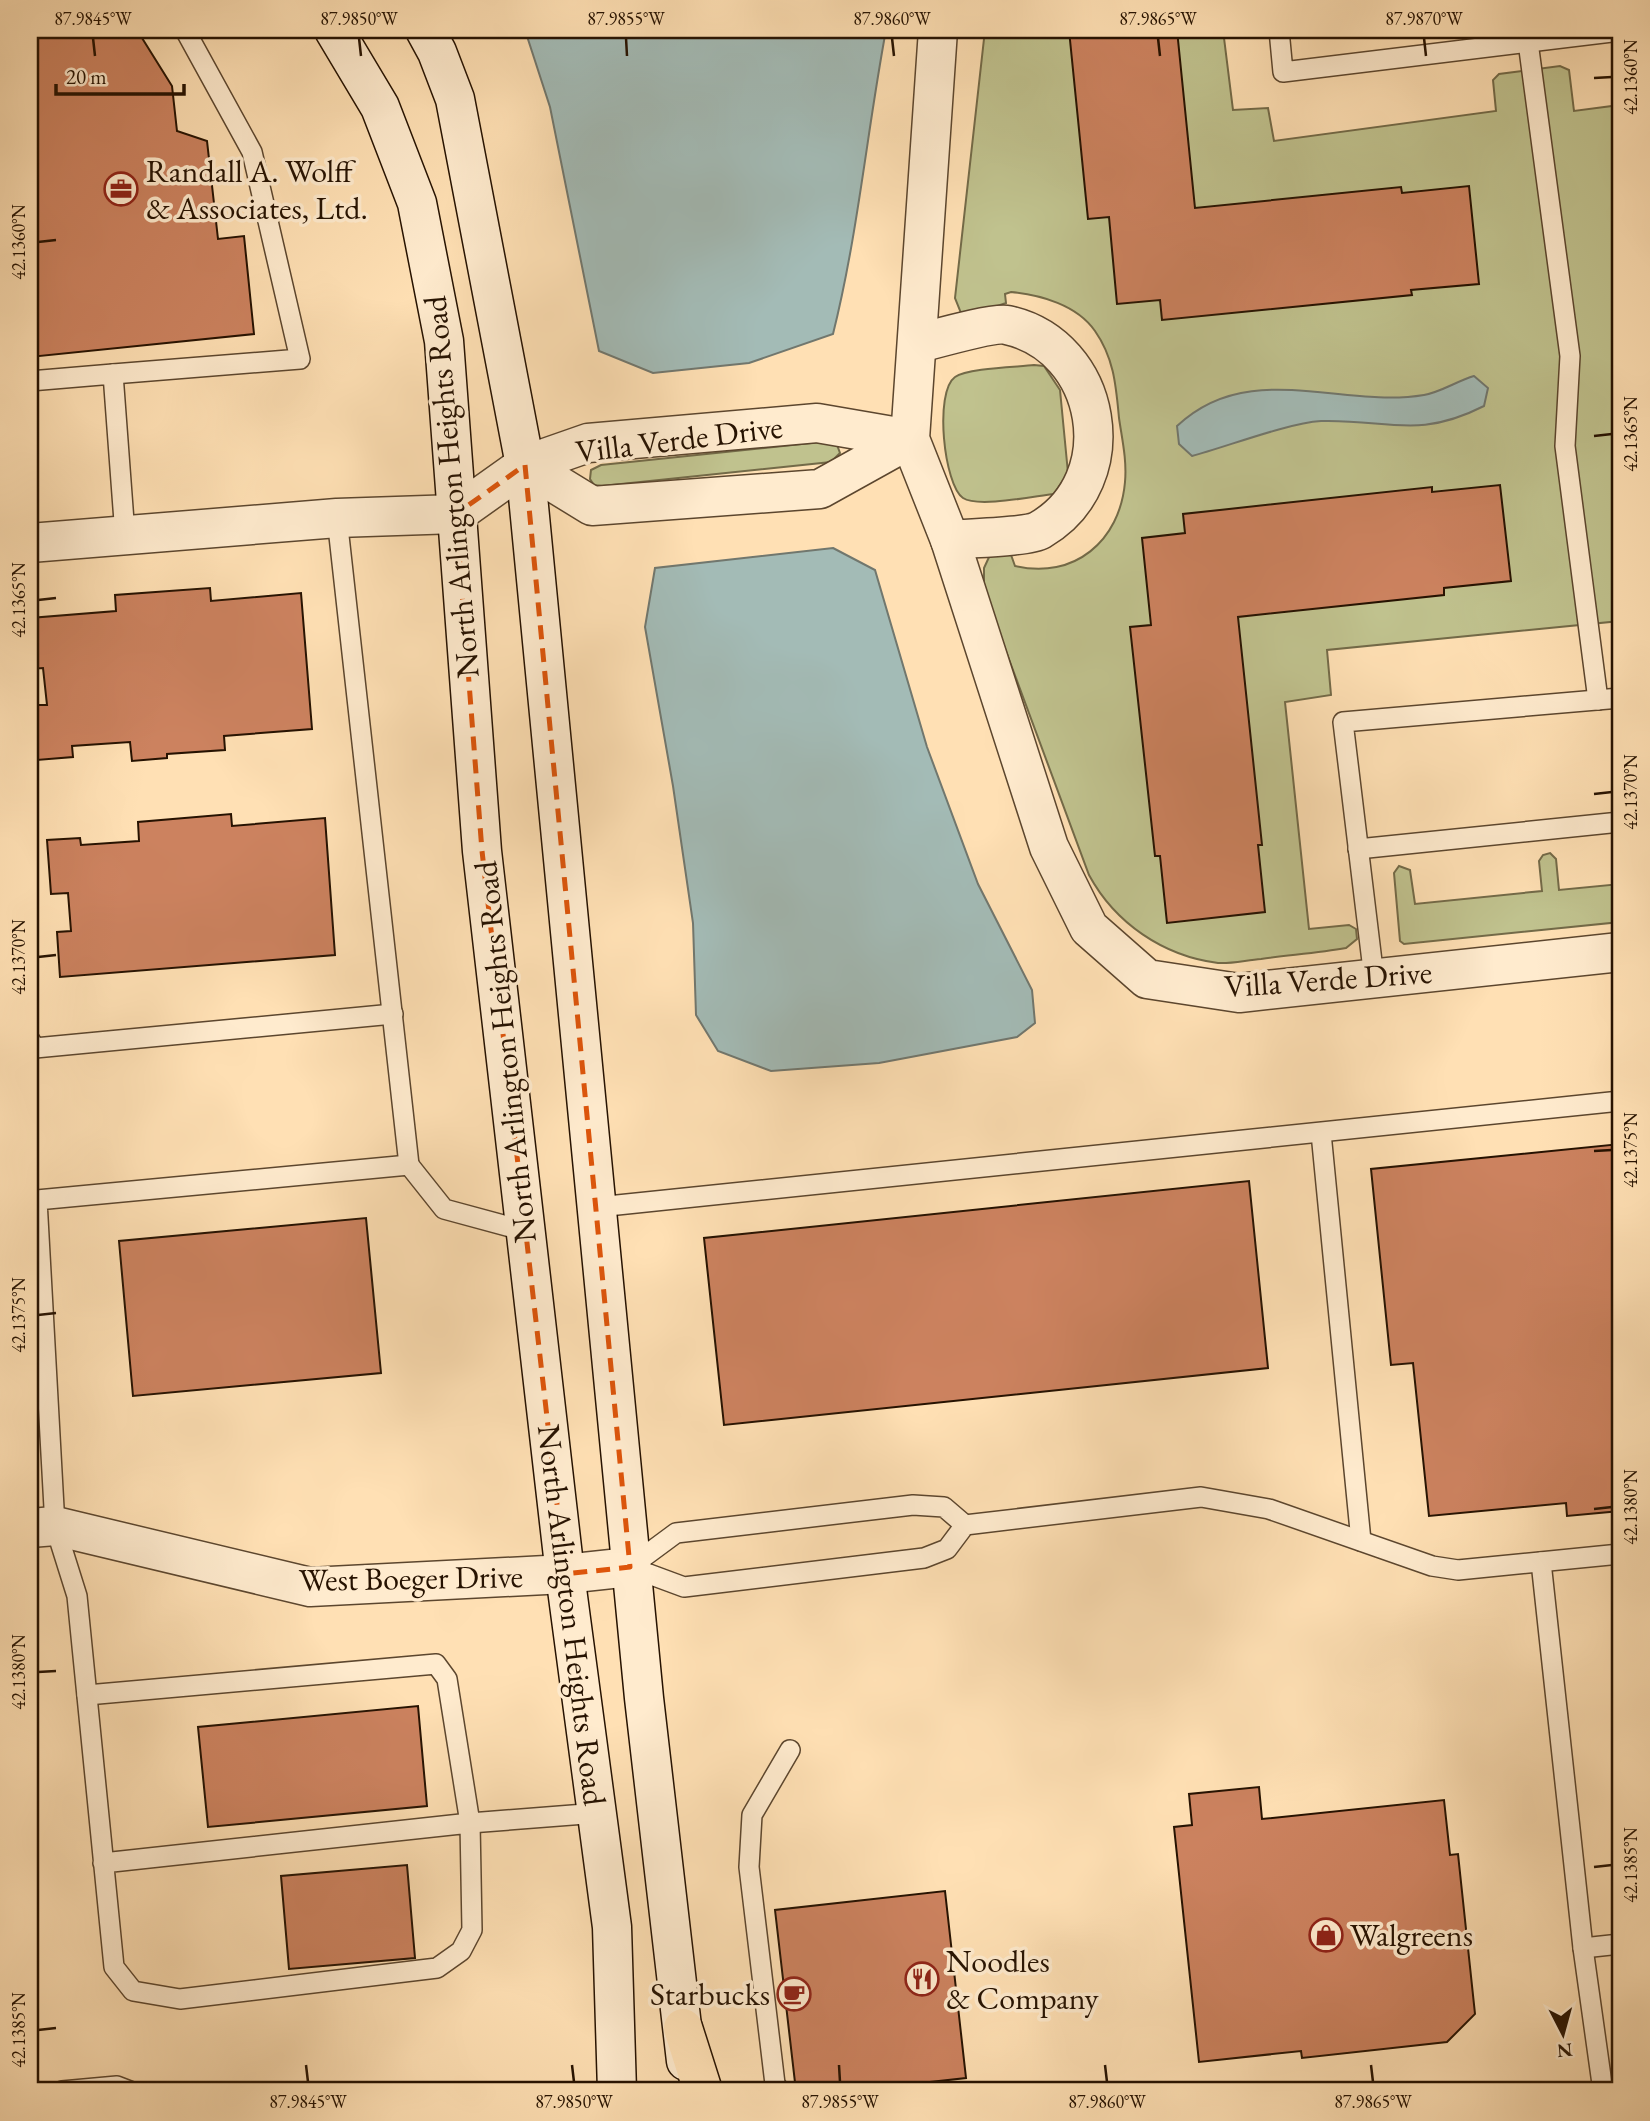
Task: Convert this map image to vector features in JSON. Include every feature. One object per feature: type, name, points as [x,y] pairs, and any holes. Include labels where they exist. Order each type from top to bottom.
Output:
[{"type":"main road","name":"North Arlington Heights Road","points":[[334,30],[380,107],[417,203],[444,341],[482,851],[565,1574],[612,1927],[616,2091]]},
{"type":"main road","name":"North Arlington Heights Road","points":[[425,30],[437,52],[455,99],[524,465],[598,1207],[630,1567],[689,2091]]},
{"type":"main road","name":"Villa Verde Drive","points":[[938,30],[919,343],[910,439],[950,540],[1049,847],[1089,928],[1147,979],[1239,993],[1620,952]]},
{"type":"main road","points":[[919,343],[1005,324],[1047,342],[1078,374],[1094,416],[1092,461],[1073,502],[1038,531],[950,540]]},
{"type":"main road","name":"Villa Verde Drive","points":[[524,465],[588,443],[817,423],[910,439]]},
{"type":"main road","name":"Villa Verde Drive","points":[[524,465],[592,506],[820,489],[910,439]]},
{"type":"main road","points":[[30,543],[337,518],[456,514],[524,465]]},
{"type":"main road","name":"West Boeger Drive","points":[[42,1527],[310,1587],[565,1574],[630,1567]]},
{"type":"main road","points":[[683,2028],[703,2091]]},
{"type":"lane","points":[[30,381],[300,359],[252,152],[185,30]]},
{"type":"lane","points":[[1279,30],[1283,72],[1620,31]]},
{"type":"lane","points":[[1528,42],[1570,356],[1565,446],[1598,700]]},
{"type":"lane","points":[[113,374],[125,535]]},
{"type":"lane","points":[[337,518],[409,1165],[444,1209],[525,1231]]},
{"type":"lane","points":[[1374,978],[1343,722],[1620,698]]},
{"type":"lane","points":[[1358,849],[1620,822]]},
{"type":"lane","points":[[30,1040],[35,1048],[393,1014]]},
{"type":"lane","points":[[598,1207],[1620,1101]]},
{"type":"lane","points":[[1321,1133],[1361,1541]]},
{"type":"lane","points":[[87,1695],[436,1664],[447,1679],[470,1823],[472,1930],[461,1951],[437,1968],[180,1999],[133,1991],[114,1967],[77,1596],[42,1527],[37,1200],[409,1165]]},
{"type":"lane","points":[[630,1567],[684,1587],[911,1560],[947,1549],[965,1525],[1201,1497],[1269,1509],[1432,1566],[1458,1570],[1620,1554]]},
{"type":"lane","points":[[630,1567],[676,1533],[913,1506],[944,1507],[965,1525]]},
{"type":"lane","points":[[1541,1562],[1583,1948],[1603,2091]]},
{"type":"lane","points":[[780,2091],[775,2084],[749,1867],[752,1815],[790,1750]]},
{"type":"lane","points":[[103,1863],[470,1823],[598,1812]]},
{"type":"lane","points":[[1583,1948],[1620,1944]]},
{"type":"lane","points":[[62,2091],[117,2086],[130,2091]]},
{"type":"highlighted area","points":[[525,465],[630,1567],[565,1574],[482,851],[456,514]]},
{"type":"green space","points":[[985,30],[1223,30],[1233,110],[1268,108],[1274,141],[1496,111],[1493,80],[1499,74],[1560,66],[1569,70],[1574,111],[1620,105],[1620,621],[1327,650],[1331,695],[1285,702],[1309,929],[1349,925],[1356,929],[1357,939],[1346,948],[1228,963],[1198,959],[1160,945],[1127,922],[1112,908],[1089,875],[984,592],[984,568],[990,555],[1010,552],[1015,566],[1036,569],[1056,567],[1074,561],[1090,551],[1104,538],[1121,503],[1125,482],[1124,450],[1110,362],[1101,341],[1087,322],[1058,303],[1011,292],[1005,294],[1006,303],[963,318],[955,298]]},
{"type":"green space","points":[[1044,366],[1060,390],[1068,473],[1054,494],[993,502],[963,498],[956,490],[951,476],[944,438],[943,418],[949,386],[955,377],[961,374]]},
{"type":"green space","points":[[830,441],[837,445],[840,453],[831,462],[602,486],[594,485],[590,479],[591,470],[601,465]]},
{"type":"green space","points":[[1550,853],[1556,859],[1559,890],[1620,884],[1620,922],[1404,944],[1400,941],[1394,873],[1399,866],[1410,870],[1415,904],[1542,891],[1539,861],[1543,855]]},
{"type":"water","points":[[525,30],[886,30],[856,220],[833,334],[749,363],[653,373],[599,351],[550,107]]},
{"type":"water","points":[[1474,376],[1488,388],[1484,406],[1440,422],[1402,426],[1321,421],[1275,431],[1192,456],[1179,444],[1177,426],[1205,406],[1234,394],[1296,390],[1392,398],[1430,394]]},
{"type":"water","points":[[833,548],[875,570],[927,747],[978,884],[1032,990],[1035,1023],[1017,1037],[879,1063],[771,1071],[718,1051],[696,1015],[693,923],[673,786],[645,627],[655,568]]},
{"type":"building","name":"Randall A. Wolff & Associates, Ltd.","points":[[30,30],[137,30],[172,86],[177,131],[207,141],[218,239],[244,236],[254,334],[30,357]]},
{"type":"building","points":[[1069,30],[1177,30],[1195,208],[1401,187],[1402,193],[1469,186],[1479,284],[1411,290],[1412,295],[1162,320],[1160,300],[1117,304],[1109,217],[1088,219]]},
{"type":"building","points":[[1500,485],[1511,581],[1444,588],[1444,595],[1238,617],[1262,845],[1258,845],[1265,912],[1167,923],[1160,856],[1155,856],[1130,627],[1151,625],[1142,538],[1185,533],[1183,514],[1432,487],[1432,492]]},
{"type":"building","points":[[210,588],[211,601],[301,593],[312,729],[224,736],[225,750],[167,754],[167,758],[132,761],[130,742],[72,746],[73,757],[37,760],[32,705],[47,705],[43,668],[30,669],[30,618],[116,611],[115,595]]},
{"type":"building","points":[[231,814],[232,826],[325,818],[335,955],[60,977],[57,932],[71,931],[68,893],[51,894],[47,840],[80,838],[81,845],[139,841],[138,822]]},
{"type":"building","points":[[1620,1144],[1620,1511],[1567,1516],[1566,1503],[1429,1516],[1413,1363],[1391,1365],[1371,1169]]},
{"type":"building","points":[[1249,1181],[1268,1368],[724,1425],[704,1238]]},
{"type":"building","points":[[366,1218],[381,1373],[133,1396],[119,1241]]},
{"type":"building","points":[[418,1706],[427,1806],[208,1827],[198,1727]]},
{"type":"building","name":"Walgreens","points":[[1259,1787],[1262,1819],[1444,1800],[1450,1855],[1458,1854],[1475,2014],[1447,2042],[1302,2058],[1301,2051],[1199,2062],[1174,1827],[1192,1825],[1189,1794]]},
{"type":"building","points":[[407,1865],[415,1958],[289,1969],[281,1876]]},
{"type":"building","points":[[945,1891],[966,2078],[848,2091],[796,2091],[775,1910]]},
{"type":"place","name":"Randall A. Wolff & Associates, Ltd.","points":[[121,189]]},
{"type":"place","name":"Walgreens","points":[[1326,1935]]},
{"type":"place","name":"Noodles & Company","points":[[922,1979]]},
{"type":"place","name":"Starbucks","points":[[794,1994]]}]
